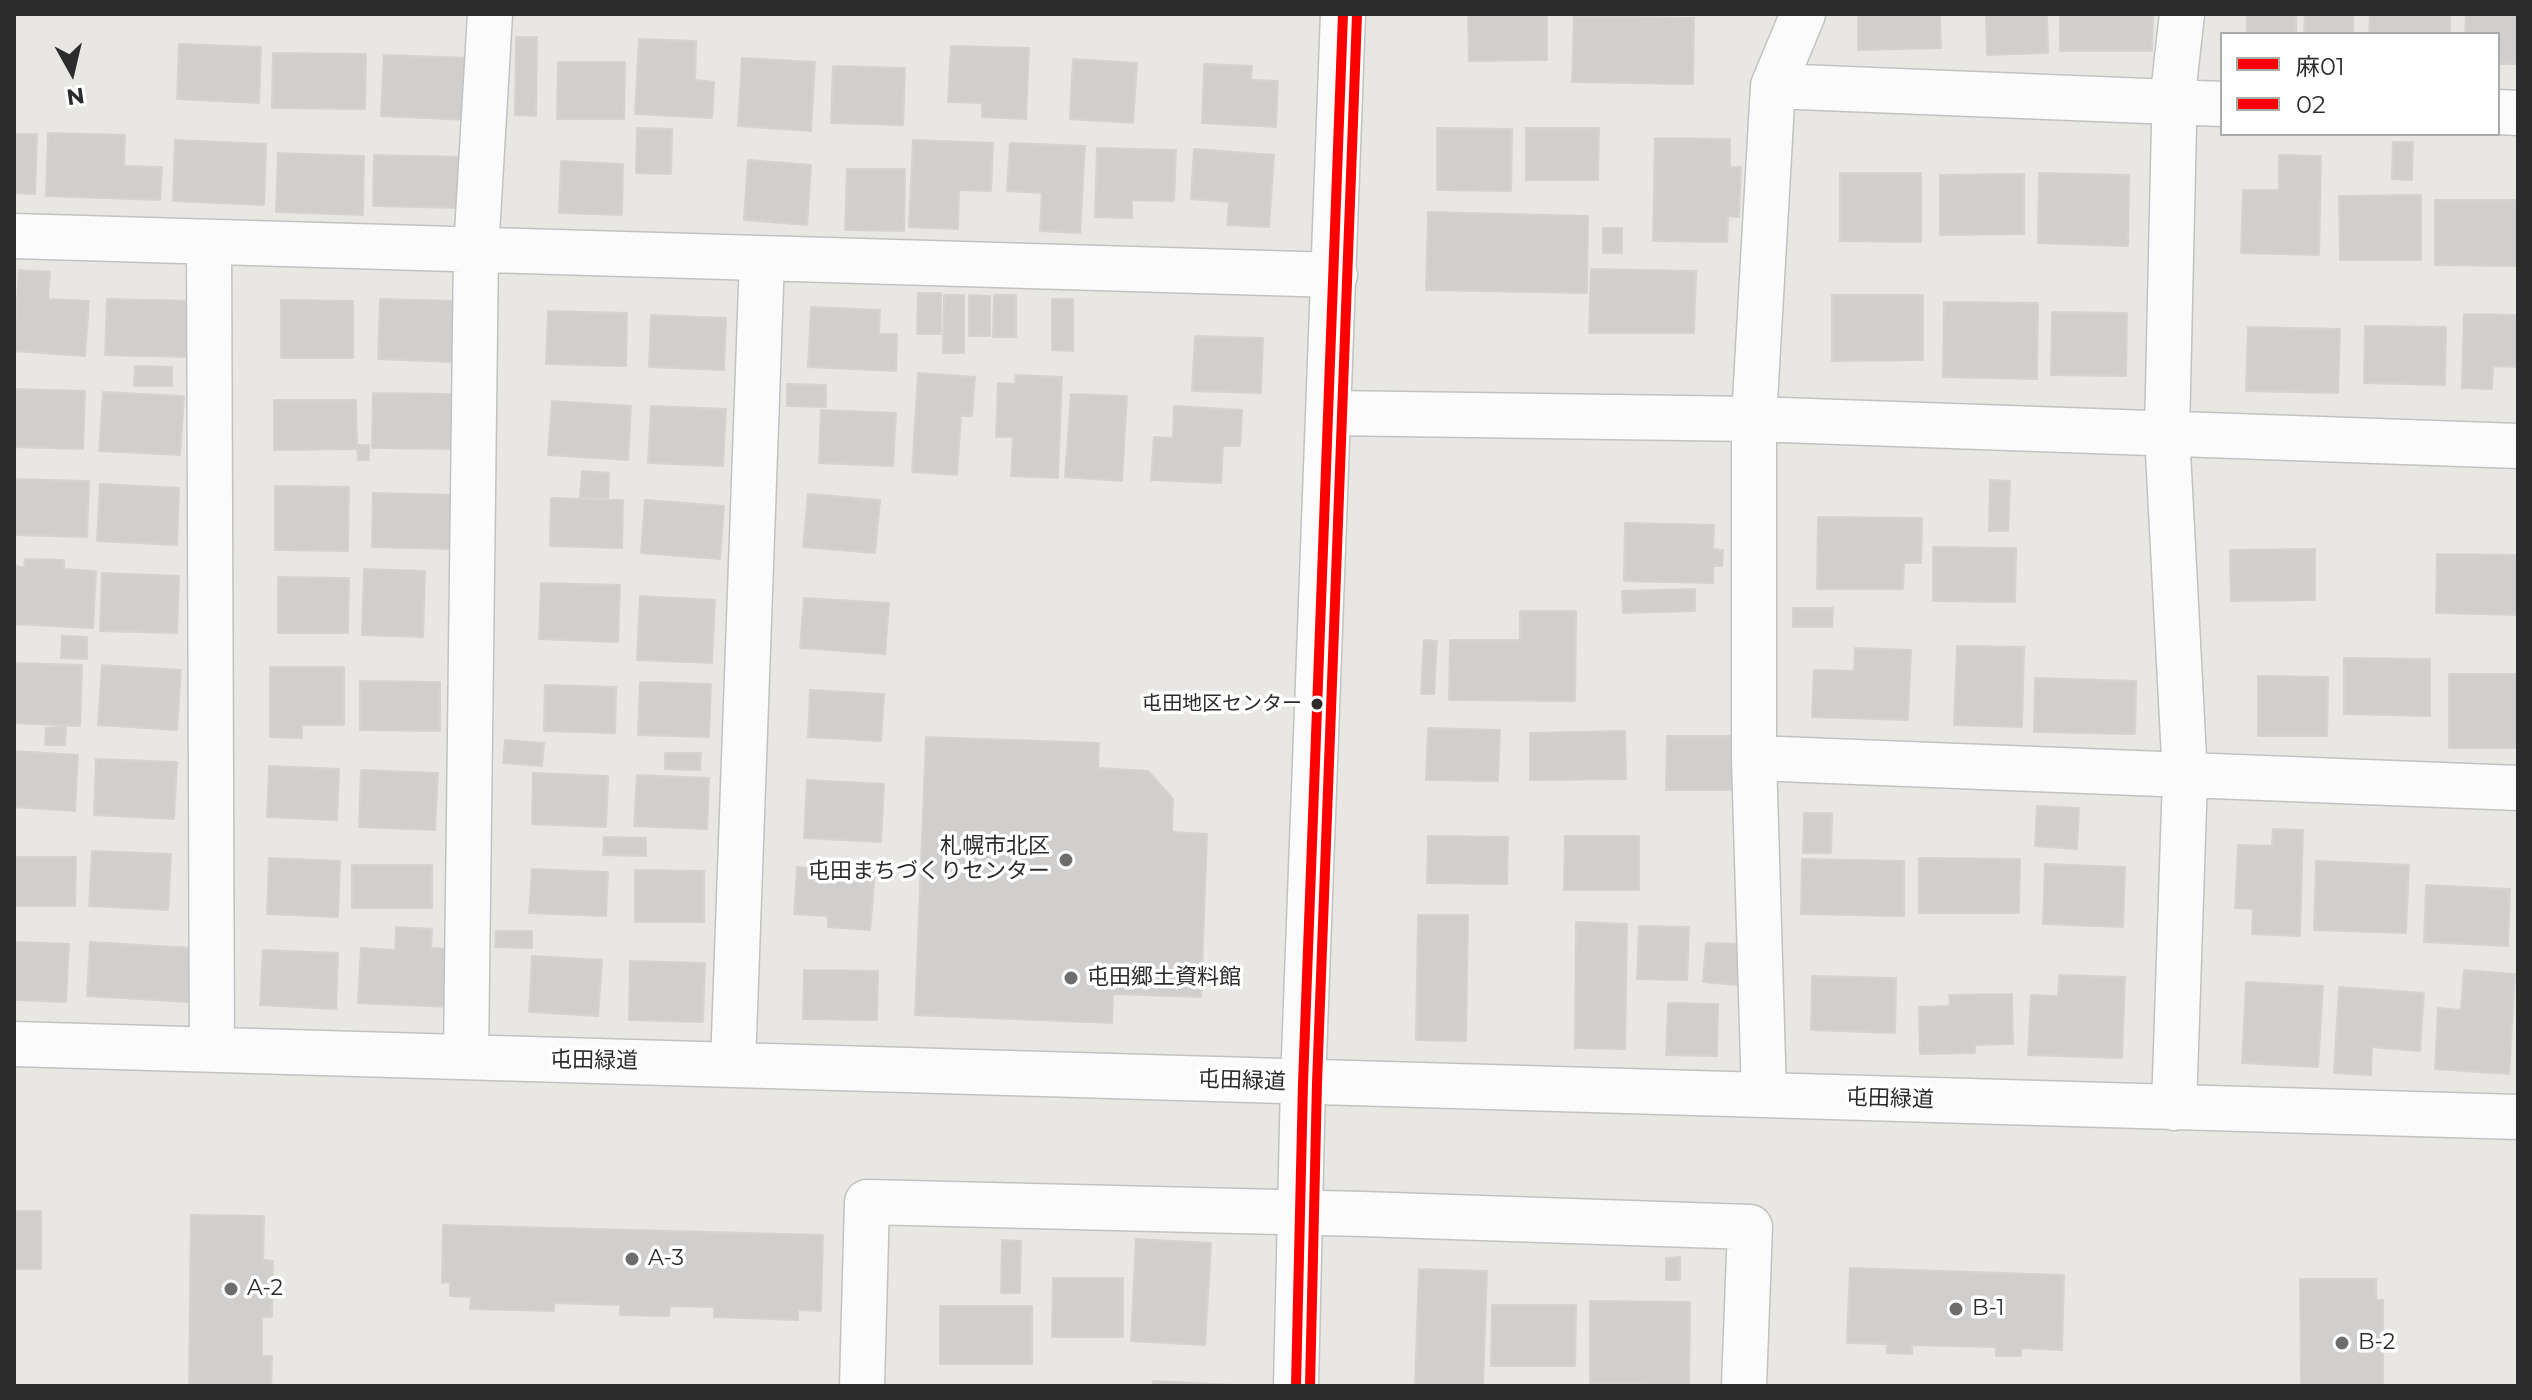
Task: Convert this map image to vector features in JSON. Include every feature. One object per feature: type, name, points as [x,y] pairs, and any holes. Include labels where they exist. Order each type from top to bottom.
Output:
[{"type":"street","points":[[466,1057],[476,251],[490,14]]},
{"type":"street","points":[[1296,1386],[1303,1083],[1343,14]]},
{"type":"street","points":[[1764,1095],[1754,758],[1754,419],[1773,86],[1803,14]]},
{"type":"street","points":[[2174,1108],[2185,777],[2167,433],[2172,103],[2182,14]]},
{"type":"street","points":[[1773,86],[2220,104]]},
{"type":"street","points":[[14,236],[1335,275]]},
{"type":"street","points":[[209,243],[212,1049]]},
{"type":"street","points":[[733,1064],[762,259]]},
{"type":"street","points":[[1329,413],[1754,419],[2518,446]]},
{"type":"street","points":[[1754,758],[2518,788]]},
{"type":"street","name":"屯田緑道","points":[[14,1044],[2518,1117]]},
{"type":"street","points":[[862,1386],[867,1202],[1750,1227],[1744,1386]]},
{"type":"building","points":[[1468,14],[1547,14],[1547,60],[1469,61]]},
{"type":"building","points":[[1858,14],[1940,14],[1941,48],[1858,50]]},
{"type":"building","points":[[1986,14],[2047,14],[2048,53],[1987,55]]},
{"type":"building","points":[[2060,14],[2153,14],[2152,51],[2060,51]]},
{"type":"building","points":[[2247,14],[2296,14],[2296,32],[2247,32]]},
{"type":"building","points":[[2305,14],[2353,14],[2353,32],[2304,32]]},
{"type":"building","points":[[2370,14],[2450,14],[2450,32],[2369,32]]},
{"type":"building","points":[[2466,14],[2518,14],[2518,64],[2500,64],[2500,32],[2465,32]]},
{"type":"building","points":[[1574,16],[1694,18],[1693,84],[1572,82]]},
{"type":"building","points":[[516,37],[537,37],[536,116],[515,115]]},
{"type":"building","points":[[639,39],[696,41],[695,80],[714,82],[712,118],[635,114]]},
{"type":"building","points":[[179,44],[261,47],[259,103],[177,99]]},
{"type":"building","points":[[951,46],[1029,48],[1026,119],[982,117],[982,103],[948,102]]},
{"type":"building","points":[[273,53],[366,54],[365,109],[272,108]]},
{"type":"building","points":[[384,55],[470,58],[468,120],[381,116]]},
{"type":"building","points":[[742,58],[815,62],[811,131],[738,126]]},
{"type":"building","points":[[1073,59],[1137,63],[1133,123],[1070,119]]},
{"type":"building","points":[[558,62],[625,62],[624,119],[557,119]]},
{"type":"building","points":[[1204,64],[1252,66],[1251,80],[1278,81],[1276,127],[1202,123]]},
{"type":"building","points":[[833,66],[905,68],[903,125],[831,123]]},
{"type":"building","points":[[637,128],[672,129],[671,174],[636,173]]},
{"type":"building","points":[[1437,128],[1512,129],[1511,191],[1437,190]]},
{"type":"building","points":[[1526,128],[1599,128],[1598,180],[1526,180]]},
{"type":"building","points":[[48,133],[125,135],[124,166],[162,167],[160,200],[46,196]]},
{"type":"building","points":[[14,134],[37,134],[35,194],[14,193]]},
{"type":"building","points":[[1655,138],[1730,139],[1730,167],[1741,167],[1739,217],[1728,216],[1727,242],[1653,241]]},
{"type":"building","points":[[175,140],[266,144],[264,205],[173,201]]},
{"type":"building","points":[[913,140],[993,143],[991,191],[959,190],[958,229],[909,227]]},
{"type":"building","points":[[2393,142],[2413,142],[2412,180],[2392,179]]},
{"type":"building","points":[[1010,143],[1085,146],[1080,233],[1040,231],[1042,193],[1007,191]]},
{"type":"building","points":[[1097,148],[1176,150],[1174,201],[1132,200],[1132,218],[1095,217]]},
{"type":"building","points":[[1194,149],[1274,155],[1269,227],[1227,225],[1229,202],[1191,199]]},
{"type":"building","points":[[278,153],[364,156],[363,215],[276,212]]},
{"type":"building","points":[[374,155],[464,157],[463,208],[373,206]]},
{"type":"building","points":[[2279,155],[2321,156],[2319,255],[2241,253],[2243,190],[2279,190]]},
{"type":"building","points":[[748,160],[811,165],[807,225],[744,220]]},
{"type":"building","points":[[561,161],[623,164],[622,215],[559,213]]},
{"type":"building","points":[[847,169],[905,169],[904,231],[845,230]]},
{"type":"building","points":[[1840,173],[1921,173],[1921,242],[1840,241]]},
{"type":"building","points":[[2039,173],[2129,175],[2128,246],[2038,243]]},
{"type":"building","points":[[2024,174],[2024,234],[1940,235],[1940,175]]},
{"type":"building","points":[[2421,195],[2421,260],[2340,260],[2339,196]]},
{"type":"building","points":[[2435,200],[2518,200],[2518,266],[2435,265]]},
{"type":"building","points":[[1428,212],[1588,216],[1587,293],[1426,290]]},
{"type":"building","points":[[1603,228],[1622,228],[1622,253],[1603,253]]},
{"type":"building","points":[[1591,269],[1696,271],[1694,333],[1589,333]]},
{"type":"building","points":[[19,270],[50,272],[48,299],[89,301],[85,356],[14,351]]},
{"type":"building","points":[[918,293],[941,293],[941,334],[917,334]]},
{"type":"building","points":[[944,295],[964,295],[964,353],[943,353]]},
{"type":"building","points":[[969,295],[990,296],[990,336],[969,336]]},
{"type":"building","points":[[994,295],[1016,295],[1016,337],[993,337]]},
{"type":"building","points":[[1832,295],[1923,295],[1923,360],[1832,361]]},
{"type":"building","points":[[107,299],[191,301],[189,357],[105,355]]},
{"type":"building","points":[[380,299],[455,301],[453,362],[378,359]]},
{"type":"building","points":[[1052,299],[1073,299],[1073,351],[1052,350]]},
{"type":"building","points":[[281,300],[353,301],[353,358],[281,358]]},
{"type":"building","points":[[1944,302],[2038,303],[2037,379],[1943,377]]},
{"type":"building","points":[[811,307],[880,310],[879,334],[897,334],[896,371],[808,367]]},
{"type":"building","points":[[548,311],[627,313],[626,366],[546,364]]},
{"type":"building","points":[[2052,312],[2127,313],[2126,376],[2051,375]]},
{"type":"building","points":[[2464,314],[2518,315],[2518,367],[2493,366],[2492,389],[2462,388]]},
{"type":"building","points":[[651,315],[726,318],[724,370],[649,367]]},
{"type":"building","points":[[2365,326],[2446,327],[2445,385],[2364,383]]},
{"type":"building","points":[[2248,327],[2340,329],[2338,393],[2246,391]]},
{"type":"building","points":[[1195,336],[1263,338],[1261,393],[1192,391]]},
{"type":"building","points":[[135,366],[172,367],[172,386],[134,386]]},
{"type":"building","points":[[918,373],[975,377],[972,416],[961,416],[957,475],[912,472]]},
{"type":"building","points":[[1016,375],[1062,377],[1058,478],[1011,476],[1013,437],[996,437],[998,383],[1015,384]]},
{"type":"building","points":[[787,384],[826,385],[826,407],[787,406]]},
{"type":"building","points":[[14,389],[85,391],[83,449],[14,447]]},
{"type":"building","points":[[103,392],[184,396],[180,455],[99,451]]},
{"type":"building","points":[[373,393],[455,394],[454,449],[372,448]]},
{"type":"building","points":[[1071,394],[1127,396],[1122,481],[1065,477]]},
{"type":"building","points":[[274,400],[356,400],[357,449],[274,450]]},
{"type":"building","points":[[552,401],[631,406],[628,460],[548,455]]},
{"type":"building","points":[[651,406],[726,409],[723,466],[648,463]]},
{"type":"building","points":[[1174,406],[1242,410],[1240,446],[1223,446],[1221,483],[1151,480],[1154,437],[1173,438]]},
{"type":"building","points":[[821,410],[896,413],[893,466],[819,463]]},
{"type":"building","points":[[357,445],[369,445],[369,460],[358,460]]},
{"type":"building","points":[[582,471],[609,473],[608,499],[580,497]]},
{"type":"building","points":[[14,479],[89,481],[87,537],[14,535]]},
{"type":"building","points":[[1990,480],[2010,481],[2008,531],[1989,531]]},
{"type":"building","points":[[100,484],[179,488],[177,545],[97,541]]},
{"type":"building","points":[[275,486],[349,487],[348,551],[275,550]]},
{"type":"building","points":[[373,493],[455,495],[453,549],[372,547]]},
{"type":"building","points":[[808,494],[880,500],[875,553],[803,547]]},
{"type":"building","points":[[551,498],[623,500],[622,548],[550,546]]},
{"type":"building","points":[[645,500],[724,506],[720,559],[641,553]]},
{"type":"building","points":[[1818,517],[1922,518],[1921,563],[1904,563],[1903,589],[1817,589]]},
{"type":"building","points":[[1625,523],[1714,525],[1713,549],[1723,550],[1722,566],[1713,566],[1713,583],[1624,581]]},
{"type":"building","points":[[1933,547],[2016,548],[2015,602],[1933,601]]},
{"type":"building","points":[[2315,549],[2315,600],[2231,601],[2230,550]]},
{"type":"building","points":[[2437,554],[2518,555],[2518,615],[2436,613]]},
{"type":"building","points":[[25,559],[64,560],[64,569],[96,571],[93,628],[14,624],[14,565],[24,568]]},
{"type":"building","points":[[364,569],[425,571],[423,637],[362,635]]},
{"type":"building","points":[[102,573],[179,576],[177,633],[100,631]]},
{"type":"building","points":[[278,577],[349,578],[348,633],[278,633]]},
{"type":"building","points":[[541,583],[620,585],[618,642],[539,639]]},
{"type":"building","points":[[1695,589],[1695,611],[1623,613],[1622,591]]},
{"type":"building","points":[[640,596],[715,600],[712,663],[637,660]]},
{"type":"building","points":[[804,598],[889,603],[885,654],[800,648]]},
{"type":"building","points":[[1793,608],[1833,608],[1832,627],[1793,627]]},
{"type":"building","points":[[1520,611],[1576,611],[1575,701],[1449,700],[1450,640],[1520,640]]},
{"type":"building","points":[[62,636],[87,637],[87,659],[61,658]]},
{"type":"building","points":[[1424,640],[1437,641],[1434,694],[1421,694]]},
{"type":"building","points":[[1957,646],[2024,647],[2022,727],[1954,725]]},
{"type":"building","points":[[1855,648],[1911,650],[1908,720],[1812,717],[1814,670],[1854,671]]},
{"type":"building","points":[[2344,658],[2430,659],[2430,716],[2344,714]]},
{"type":"building","points":[[14,663],[82,665],[80,726],[14,723]]},
{"type":"building","points":[[102,665],[181,670],[177,730],[98,725]]},
{"type":"building","points":[[270,667],[344,667],[344,725],[302,725],[302,738],[270,737]]},
{"type":"building","points":[[2449,674],[2518,674],[2518,748],[2449,748]]},
{"type":"building","points":[[2258,676],[2328,677],[2327,736],[2258,736]]},
{"type":"building","points":[[2035,678],[2136,681],[2135,734],[2034,732]]},
{"type":"building","points":[[360,681],[440,682],[440,731],[360,730]]},
{"type":"building","points":[[640,682],[711,684],[709,737],[638,735]]},
{"type":"building","points":[[545,685],[616,687],[615,733],[544,731]]},
{"type":"building","points":[[810,690],[884,694],[881,741],[808,737]]},
{"type":"building","points":[[66,727],[65,745],[45,745],[46,728]]},
{"type":"building","points":[[1428,728],[1500,730],[1498,781],[1426,780]]},
{"type":"building","points":[[1625,731],[1626,779],[1530,780],[1530,733]]},
{"type":"building","points":[[1667,736],[1738,736],[1737,790],[1666,790]]},
{"type":"building","points":[[926,737],[1099,743],[1098,768],[1148,771],[1173,799],[1172,832],[1207,834],[1201,997],[1113,994],[1112,1023],[915,1015]]},
{"type":"building","points":[[505,740],[544,743],[542,766],[503,763]]},
{"type":"building","points":[[14,751],[78,755],[75,811],[14,807]]},
{"type":"building","points":[[665,753],[701,753],[700,770],[665,769]]},
{"type":"building","points":[[96,759],[177,762],[174,819],[94,815]]},
{"type":"building","points":[[269,766],[339,769],[337,820],[267,817]]},
{"type":"building","points":[[361,770],[438,773],[435,830],[359,827]]},
{"type":"building","points":[[533,773],[608,776],[606,827],[532,824]]},
{"type":"building","points":[[637,775],[709,778],[707,829],[634,826]]},
{"type":"building","points":[[807,780],[884,784],[881,842],[804,838]]},
{"type":"building","points":[[2037,806],[2079,808],[2077,849],[2035,846]]},
{"type":"building","points":[[1804,813],[1832,813],[1831,853],[1803,853]]},
{"type":"building","points":[[2273,829],[2303,830],[2300,936],[2252,934],[2253,909],[2235,908],[2238,845],[2272,846]]},
{"type":"building","points":[[1428,836],[1508,837],[1507,884],[1427,883]]},
{"type":"building","points":[[1565,836],[1639,836],[1639,890],[1564,890]]},
{"type":"building","points":[[604,837],[646,838],[646,856],[603,855]]},
{"type":"building","points":[[92,851],[171,854],[168,910],[89,906]]},
{"type":"building","points":[[14,857],[76,857],[75,906],[14,906]]},
{"type":"building","points":[[269,858],[340,861],[338,917],[267,914]]},
{"type":"building","points":[[1919,858],[2020,859],[2019,913],[1919,913]]},
{"type":"building","points":[[1802,859],[1904,861],[1904,916],[1801,914]]},
{"type":"building","points":[[2316,861],[2409,865],[2406,933],[2314,930]]},
{"type":"building","points":[[2045,864],[2125,867],[2123,927],[2043,924]]},
{"type":"building","points":[[352,865],[432,865],[432,908],[352,908]]},
{"type":"building","points":[[797,867],[875,872],[870,930],[828,927],[828,916],[794,914]]},
{"type":"building","points":[[532,869],[608,872],[606,916],[529,913]]},
{"type":"building","points":[[635,870],[704,871],[704,922],[635,922]]},
{"type":"building","points":[[2426,885],[2510,889],[2508,946],[2424,942]]},
{"type":"building","points":[[1418,915],[1468,915],[1466,1041],[1416,1040]]},
{"type":"building","points":[[1576,922],[1627,924],[1625,1049],[1575,1048]]},
{"type":"building","points":[[1639,926],[1689,927],[1687,980],[1637,979]]},
{"type":"building","points":[[396,927],[432,929],[431,948],[452,949],[449,1007],[358,1003],[361,948],[395,950]]},
{"type":"building","points":[[496,931],[532,931],[532,948],[495,947]]},
{"type":"building","points":[[14,942],[69,944],[66,1002],[14,1000]]},
{"type":"building","points":[[90,942],[192,948],[189,1002],[87,996]]},
{"type":"building","points":[[1706,943],[1740,944],[1737,985],[1703,982]]},
{"type":"building","points":[[263,950],[338,953],[336,1009],[260,1005]]},
{"type":"building","points":[[532,956],[602,960],[598,1016],[529,1012]]},
{"type":"building","points":[[630,961],[705,963],[703,1022],[629,1020]]},
{"type":"building","points":[[804,970],[878,971],[877,1020],[803,1019]]},
{"type":"building","points":[[2464,970],[2515,974],[2509,1074],[2435,1069],[2438,1008],[2461,1010]]},
{"type":"building","points":[[2059,975],[2125,977],[2122,1058],[2028,1055],[2031,995],[2058,996]]},
{"type":"building","points":[[1812,976],[1896,978],[1895,1033],[1811,1030]]},
{"type":"building","points":[[2246,982],[2323,986],[2318,1067],[2242,1063]]},
{"type":"building","points":[[2339,987],[2424,993],[2420,1051],[2372,1047],[2371,1075],[2334,1073]]},
{"type":"building","points":[[2012,994],[2013,1044],[1975,1045],[1975,1053],[1920,1054],[1919,1007],[1950,1006],[1949,995]]},
{"type":"building","points":[[1668,1003],[1718,1004],[1717,1056],[1666,1055]]},
{"type":"building","points":[[14,1211],[41,1211],[41,1269],[14,1269]]},
{"type":"building","name":"A-2","points":[[191,1215],[264,1216],[263,1260],[273,1261],[272,1317],[262,1317],[262,1356],[272,1356],[271,1386],[189,1386]]},
{"type":"building","name":"A-3","points":[[443,1225],[823,1235],[821,1311],[798,1310],[798,1320],[714,1317],[714,1307],[670,1306],[669,1316],[620,1315],[620,1305],[554,1303],[554,1311],[470,1309],[471,1297],[450,1296],[450,1282],[442,1283]]},
{"type":"building","points":[[1136,1239],[1211,1243],[1205,1345],[1131,1341]]},
{"type":"building","points":[[1002,1240],[1021,1241],[1020,1293],[1001,1293]]},
{"type":"building","points":[[1680,1257],[1680,1280],[1666,1280],[1666,1258]]},
{"type":"building","name":"B-1","points":[[1850,1268],[2064,1275],[2062,1350],[2021,1348],[2021,1356],[1996,1356],[1996,1347],[1912,1345],[1912,1354],[1887,1353],[1887,1344],[1847,1343]]},
{"type":"building","points":[[1419,1269],[1487,1271],[1483,1386],[1415,1386]]},
{"type":"building","points":[[1053,1278],[1123,1278],[1123,1337],[1052,1337]]},
{"type":"building","name":"B-2","points":[[2300,1279],[2376,1279],[2376,1300],[2383,1300],[2383,1386],[2301,1386]]},
{"type":"building","points":[[1590,1301],[1690,1302],[1689,1385],[1590,1383]]},
{"type":"building","points":[[1492,1305],[1576,1305],[1575,1366],[1491,1366]]},
{"type":"building","points":[[940,1306],[1032,1306],[1032,1364],[940,1364]]},
{"type":"building","points":[[1153,1381],[1234,1385],[1234,1386],[1152,1386]]},
{"type":"transit line","name":"麻01","points":[[1296,1386],[1303,1083],[1343,14]]},
{"type":"transit line","name":"02","points":[[1310,1386],[1317,1083],[1357,15]]},
{"type":"place","name":"屯田地区センター","points":[[1317,704]]},
{"type":"place","name":"札幌市北区 屯田まちづくりセンター","points":[[1066,860]]},
{"type":"place","name":"屯田郷土資料館","points":[[1071,978]]},
{"type":"place","name":"A-3","points":[[632,1259]]},
{"type":"place","name":"A-2","points":[[231,1289]]},
{"type":"place","name":"B-1","points":[[1956,1309]]},
{"type":"place","name":"B-2","points":[[2342,1343]]}]
